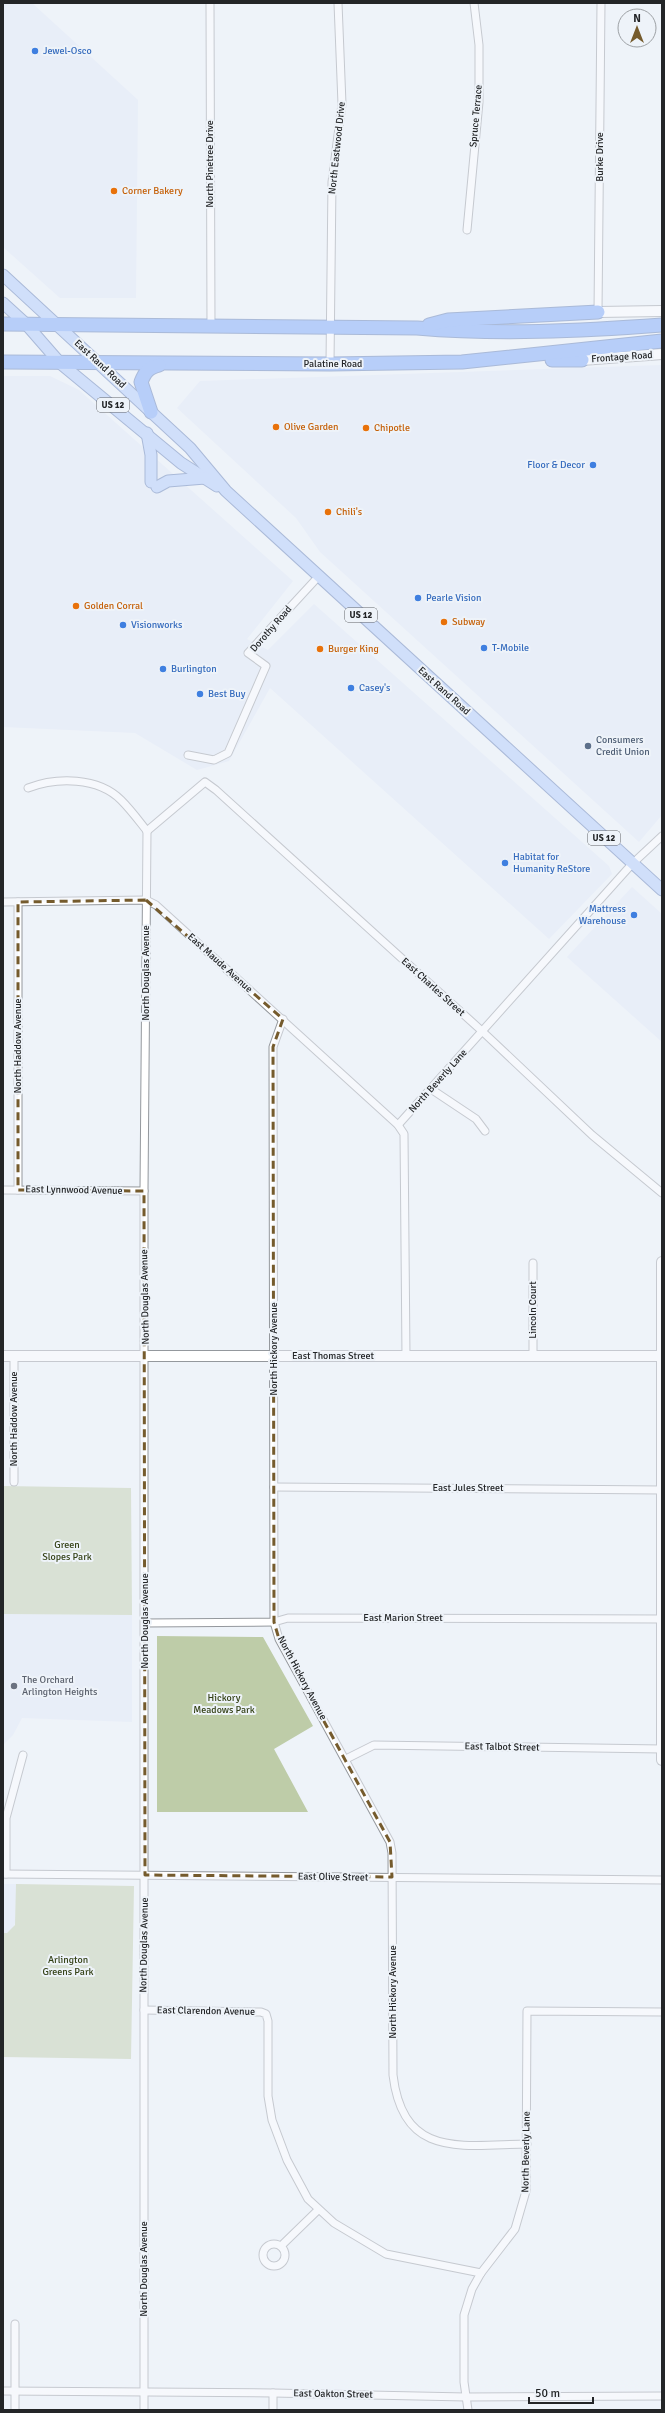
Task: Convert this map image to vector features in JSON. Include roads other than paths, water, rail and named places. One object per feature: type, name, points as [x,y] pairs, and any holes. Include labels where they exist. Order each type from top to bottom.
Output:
[{"type":"highway","points":[[417,328],[448,320],[598,312]]},
{"type":"highway","points":[[3,324],[417,328],[450,330],[589,330],[662,325]]},
{"type":"highway","name":"Palatine Road","points":[[3,362],[330,364],[462,362],[662,341]]},
{"type":"highway","points":[[462,362],[582,360]]},
{"type":"highway","points":[[150,412],[141,382],[145,372],[152,367],[168,363]]},
{"type":"main road","name":"East Rand Road","points":[[3,275],[190,448],[226,491],[318,577],[662,890]]},
{"type":"main road","name":"East Rand Road","points":[[3,303],[26,324],[60,362],[147,433],[181,463],[226,491]]},
{"type":"main road","points":[[147,433],[154,484],[168,481],[206,478]]},
{"type":"street","name":"North Pinetree Drive","points":[[210,3],[210,326]]},
{"type":"street","name":"North Eastwood Drive","points":[[330,364],[329,328],[332,182],[342,104],[338,3]]},
{"type":"street","name":"Spruce Terrace","points":[[467,230],[479,102],[479,45],[474,3]]},
{"type":"street","name":"Burke Drive","points":[[598,312],[601,3]]},
{"type":"street","points":[[598,312],[662,311]]},
{"type":"street","name":"Frontage Road","points":[[582,360],[662,354]]},
{"type":"street","name":"Dorothy Road","points":[[188,755],[214,760],[228,753],[266,666],[248,653],[318,577]]},
{"type":"street","points":[[28,788],[50,781],[68,781],[89,783],[106,789],[121,800],[147,831]]},
{"type":"street","name":"East Charles Street","points":[[147,831],[205,782],[216,790],[483,1032],[592,1135],[662,1193]]},
{"type":"street","name":"North Douglas Avenue","points":[[144,2410],[146,1356],[144,1191],[147,831]]},
{"type":"street","name":"North Beverly Lane","points":[[398,1125],[483,1032],[632,864],[662,836]]},
{"type":"street","points":[[3,902],[146,900]]},
{"type":"street","name":"East Maude Avenue","points":[[146,900],[156,905],[398,1125]]},
{"type":"street","name":"North Haddow Avenue","points":[[18,902],[18,1190]]},
{"type":"street","name":"North Hickory Avenue","points":[[283,1019],[273,1047],[274,1622],[279,1639],[346,1759],[390,1842],[392,1877],[393,2075],[397,2101],[401,2111],[410,2124],[419,2132],[431,2139],[445,2144],[464,2146],[527,2144]]},
{"type":"street","points":[[431,1089],[476,1119],[485,1131]]},
{"type":"street","points":[[398,1125],[404,1134],[406,1356]]},
{"type":"street","name":"East Lynnwood Avenue","points":[[3,1190],[144,1191]]},
{"type":"street","points":[[662,1262],[662,1760]]},
{"type":"street","name":"Lincoln Court","points":[[533,1263],[533,1356]]},
{"type":"street","name":"East Thomas Street","points":[[3,1356],[661,1356]]},
{"type":"street","name":"North Haddow Avenue","points":[[14,1356],[14,1482]]},
{"type":"street","name":"East Jules Street","points":[[274,1487],[662,1490]]},
{"type":"street","name":"East Marion Street","points":[[145,1623],[274,1622],[288,1618],[662,1619]]},
{"type":"street","name":"East Talbot Street","points":[[346,1759],[374,1745],[662,1749]]},
{"type":"street","points":[[4,1874],[6,1818],[22,1755]]},
{"type":"street","name":"East Olive Street","points":[[4,1874],[662,1880]]},
{"type":"street","name":"East Clarendon Avenue","points":[[144,2010],[261,2012],[266,2014],[268,2021],[268,2096],[272,2120],[297,2181],[308,2199],[318,2210],[351,2235],[386,2254],[481,2273]]},
{"type":"street","name":"North Beverly Lane","points":[[468,2410],[464,2382],[464,2315],[472,2289],[481,2273],[507,2241],[520,2218],[526,2191],[527,2011],[662,2012]]},
{"type":"street","points":[[282,2246],[318,2210]]},
{"type":"street","points":[[15,2324],[15,2410]]},
{"type":"street","name":"East Oakton Street","points":[[3,2391],[273,2393],[466,2397],[662,2396]]},
{"type":"street","points":[[273,2393],[273,2410]]},
{"type":"place","name":"Jewel-Osco","points":[[35,51]]},
{"type":"place","name":"Corner Bakery","points":[[114,191]]},
{"type":"place","name":"Olive Garden","points":[[276,427]]},
{"type":"place","name":"Chipotle","points":[[366,428]]},
{"type":"place","name":"Floor & Decor","points":[[593,465]]},
{"type":"place","name":"Chili's","points":[[328,512]]},
{"type":"place","name":"Pearle Vision","points":[[418,598]]},
{"type":"place","name":"Golden Corral","points":[[76,606]]},
{"type":"place","name":"Subway","points":[[444,622]]},
{"type":"place","name":"Visionworks","points":[[123,625]]},
{"type":"place","name":"T-Mobile","points":[[484,648]]},
{"type":"place","name":"Burger King","points":[[320,649]]},
{"type":"place","name":"Burlington","points":[[163,669]]},
{"type":"place","name":"Casey's","points":[[351,688]]},
{"type":"place","name":"Best Buy","points":[[200,694]]},
{"type":"place","name":"Consumers Credit Union","points":[[588,746]]},
{"type":"place","name":"Habitat for Humanity ReStore","points":[[505,863]]},
{"type":"place","name":"Mattress Warehouse","points":[[634,915]]},
{"type":"place","name":"The Orchard Arlington Heights","points":[[14,1686]]},
{"type":"park label","name":"Green Slopes Park","points":[[67,1550]]},
{"type":"park label","name":"Hickory Meadows Park","points":[[224,1704]]},
{"type":"park label","name":"Arlington Greens Park","points":[[68,1966]]}]
